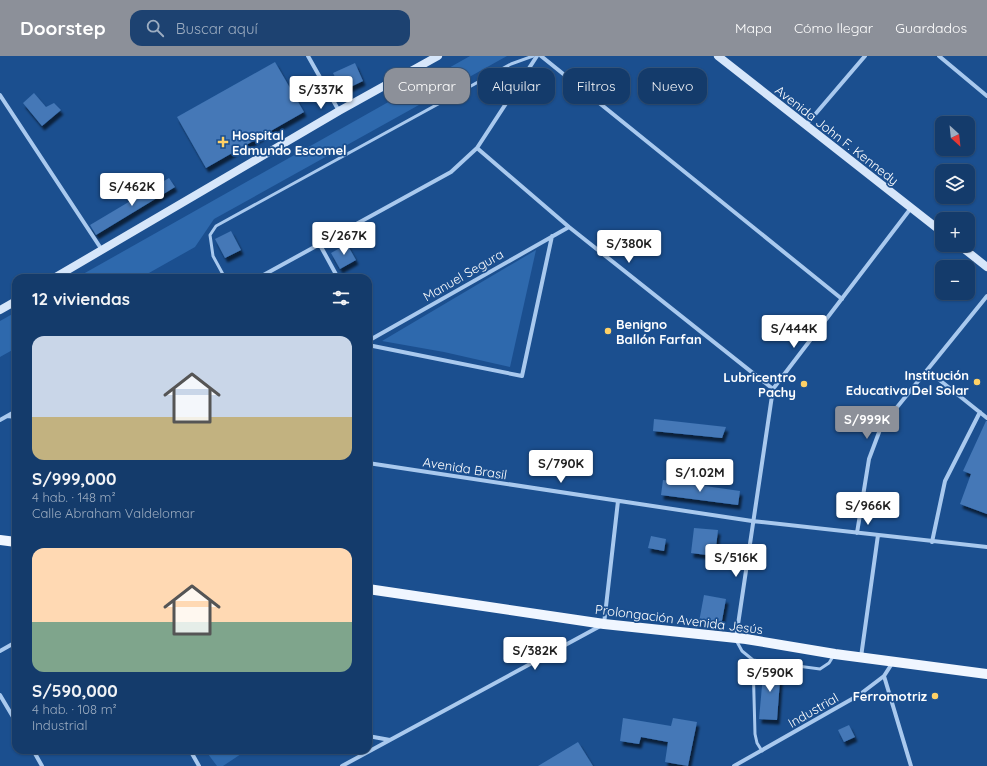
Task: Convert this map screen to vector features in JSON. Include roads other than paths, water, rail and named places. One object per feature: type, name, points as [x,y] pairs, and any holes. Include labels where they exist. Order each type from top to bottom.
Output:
[{"type":"main road","points":[[61,274],[338,111],[438,56]]},
{"type":"main road","name":"Avenida John F. Kennedy","points":[[718,56],[935,227]]},
{"type":"main road","points":[[968,252],[987,267]]},
{"type":"main road","points":[[0,310],[12,302]]},
{"type":"main road","points":[[0,540],[12,542]]},
{"type":"main road","name":"Prolongación Avenida Jesús","points":[[372,590],[604,624],[736,638],[835,654],[987,674]]},
{"type":"street","points":[[308,56],[338,111]]},
{"type":"street","points":[[266,274],[451,172],[477,148],[537,56]]},
{"type":"street","points":[[541,56],[842,299]]},
{"type":"street","points":[[806,126],[866,56]]},
{"type":"street","points":[[939,56],[987,96]]},
{"type":"street","points":[[0,95],[102,250]]},
{"type":"street","points":[[477,148],[569,227],[773,389]]},
{"type":"street","points":[[736,638],[752,521],[773,389],[911,208]]},
{"type":"street","name":"Manuel Segura","points":[[372,339],[569,227]]},
{"type":"street","points":[[372,346],[522,376],[552,236]]},
{"type":"street","points":[[320,245],[336,274]]},
{"type":"street","points":[[857,533],[869,459],[881,427],[987,296]]},
{"type":"street","points":[[927,370],[987,418]]},
{"type":"street","points":[[932,542],[945,481],[980,412]]},
{"type":"street","points":[[0,420],[12,413]]},
{"type":"street","points":[[7,416],[12,417]]},
{"type":"street","name":"Avenida Brasil","points":[[372,464],[752,521],[987,547]]},
{"type":"street","points":[[372,750],[604,624],[618,501]]},
{"type":"street","points":[[861,657],[878,535]]},
{"type":"street","points":[[0,651],[12,644]]},
{"type":"street","name":"Industrial","points":[[734,766],[859,695],[884,676],[893,661]]},
{"type":"street","points":[[884,676],[911,766]]},
{"type":"street","points":[[0,695],[12,715]]},
{"type":"street","points":[[372,737],[390,740]]},
{"type":"street","points":[[35,754],[42,766]]},
{"type":"street","points":[[192,754],[199,766]]},
{"type":"street","points":[[342,766],[364,754]]},
{"type":"lane","points":[[223,274],[213,256],[210,235],[216,226],[511,64],[533,56]]},
{"type":"lane","points":[[736,638],[742,651],[753,660],[820,669],[829,663],[835,654]]},
{"type":"lane","points":[[753,660],[755,734],[762,751]]},
{"type":"place","name":"Hospital Edmundo Escomel","points":[[223,142]]},
{"type":"place","name":"Benigno Ballón Farfan","points":[[608,331]]},
{"type":"place","name":"Institución Educativa Del Solar","points":[[977,382]]},
{"type":"place","name":"Lubricentro Pachy","points":[[804,384]]},
{"type":"place","name":"Ferromotriz","points":[[935,696]]}]
